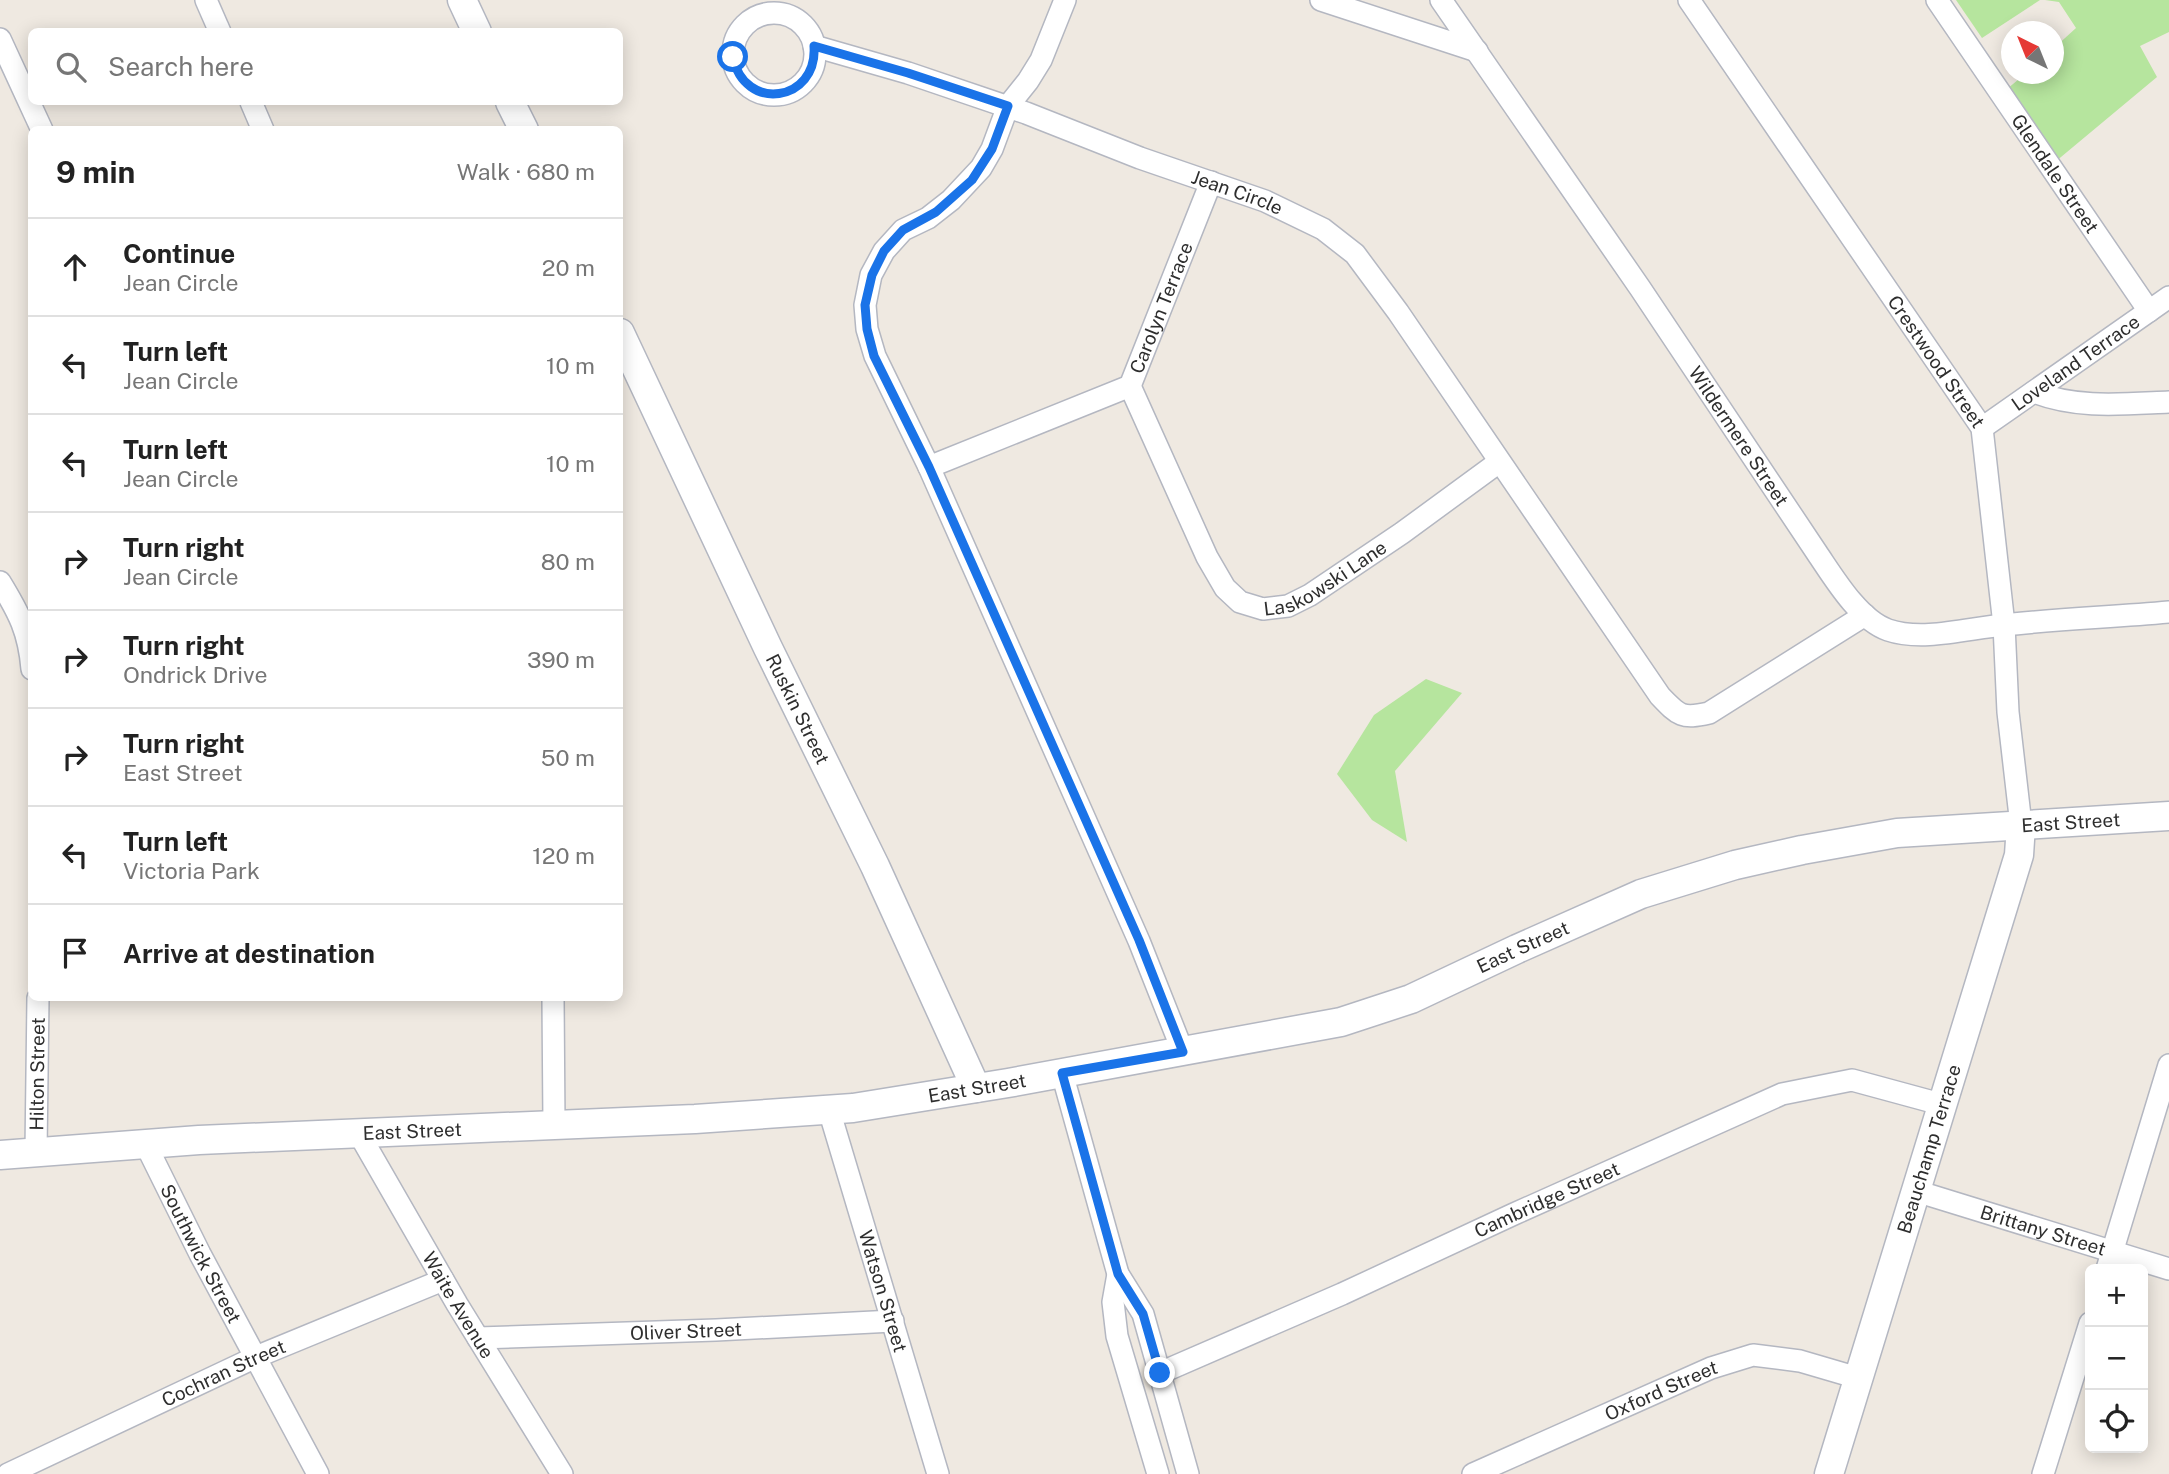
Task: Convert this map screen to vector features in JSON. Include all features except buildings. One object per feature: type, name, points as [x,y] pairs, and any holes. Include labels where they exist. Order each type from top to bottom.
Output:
[{"type":"main road","points":[[462,0],[475,28]]},
{"type":"main road","points":[[512,105],[522,126]]},
{"type":"main road","name":"Ruskin Street","points":[[623,339],[768,648],[875,866],[976,1088]]},
{"type":"main road","name":"East Street","points":[[0,1155],[145,1143],[695,1119],[853,1108],[1183,1052],[1341,1022],[1410,999],[1641,894],[1735,865],[1802,850],[1896,833],[2169,816]]},
{"type":"main road","name":"Beauchamp Terrace","points":[[1829,1474],[2019,855],[2021,825]]},
{"type":"street","points":[[206,0],[218,28]]},
{"type":"street","points":[[1065,0],[1041,60],[1008,106],[992,149],[976,174],[936,212],[892,239],[884,251],[872,275],[865,305],[867,329],[874,356],[929,467],[1139,940],[1183,1052]]},
{"type":"street","points":[[1321,0],[1477,51]]},
{"type":"street","name":"Wildermere Street","points":[[1441,0],[1640,288],[1817,553],[1865,615],[1888,630],[1918,635],[2004,625],[2169,612]]},
{"type":"street","name":"Crestwood Street","points":[[1689,0],[1982,428],[2004,625],[2008,712],[2021,825]]},
{"type":"street","name":"Glendale Street","points":[[1937,0],[2149,311]]},
{"type":"street","points":[[0,39],[28,101]]},
{"type":"street","name":"Jean Circle","points":[[814,46],[1008,106],[1140,158],[1265,201],[1323,229],[1355,254],[1398,312],[1660,696],[1673,710],[1689,718],[1709,713],[1865,615]]},
{"type":"street","points":[[30,105],[39,126]]},
{"type":"street","points":[[252,105],[262,126]]},
{"type":"street","name":"Carolyn Terrace","points":[[929,467],[1130,386],[1211,182]]},
{"type":"street","name":"Loveland Terrace","points":[[1982,428],[2169,298]]},
{"type":"street","name":"Laskowski Lane","points":[[1130,386],[1207,557],[1225,588],[1240,602],[1263,609],[1288,606],[1310,594],[1402,533],[1499,462]]},
{"type":"street","points":[[2034,392],[2049,398],[2086,405],[2169,402]]},
{"type":"street","points":[[0,582],[19,614],[28,640]]},
{"type":"street","name":"Hilton Street","points":[[36,1151],[38,1001]]},
{"type":"street","points":[[553,1001],[554,1124]]},
{"type":"street","points":[[2110,1260],[2169,1065]]},
{"type":"street","points":[[1062,1073],[1118,1274],[1143,1314],[1188,1474]]},
{"type":"street","name":"Cambridge Street","points":[[1160,1373],[1342,1294],[1783,1094],[1853,1080],[1944,1105]]},
{"type":"street","name":"Watson Street","points":[[830,1110],[938,1474]]},
{"type":"street","name":"Waite Avenue","points":[[358,1132],[443,1280],[562,1474]]},
{"type":"street","name":"Southwick Street","points":[[145,1143],[200,1254],[318,1474]]},
{"type":"street","name":"Brittany Street","points":[[1916,1191],[2110,1260],[2169,1269]]},
{"type":"street","points":[[1118,1274],[1113,1303],[1117,1336],[1158,1474]]},
{"type":"street","name":"Cochran Street","points":[[8,1474],[256,1357],[443,1280]]},
{"type":"street","name":"Oliver Street","points":[[478,1338],[893,1321]]},
{"type":"street","points":[[2043,1474],[2089,1327]]},
{"type":"street","name":"Oxford Street","points":[[1473,1474],[1712,1368],[1753,1355],[1800,1361],[1858,1378]]},
{"type":"green space","points":[[1956,0],[2040,0],[2008,21],[2001,21],[2001,26],[1982,38]]},
{"type":"green space","points":[[2045,0],[2169,0],[2169,32],[2140,46],[2157,77],[2055,162],[2007,89],[2013,84],[2064,84],[2064,39],[2076,28],[2059,2]]},
{"type":"green space","points":[[1426,679],[1462,693],[1395,771],[1407,842],[1372,820],[1337,774],[1374,715]]},
{"type":"route","points":[[733,57],[734,65],[743,81],[766,94],[785,93],[802,83],[813,66],[814,46],[1008,106],[992,149],[972,180],[928,218],[903,230],[892,239],[884,251],[872,275],[865,305],[867,329],[874,356],[929,467],[1139,940],[1183,1052],[1062,1073],[1118,1274],[1143,1314],[1160,1373]]}]
